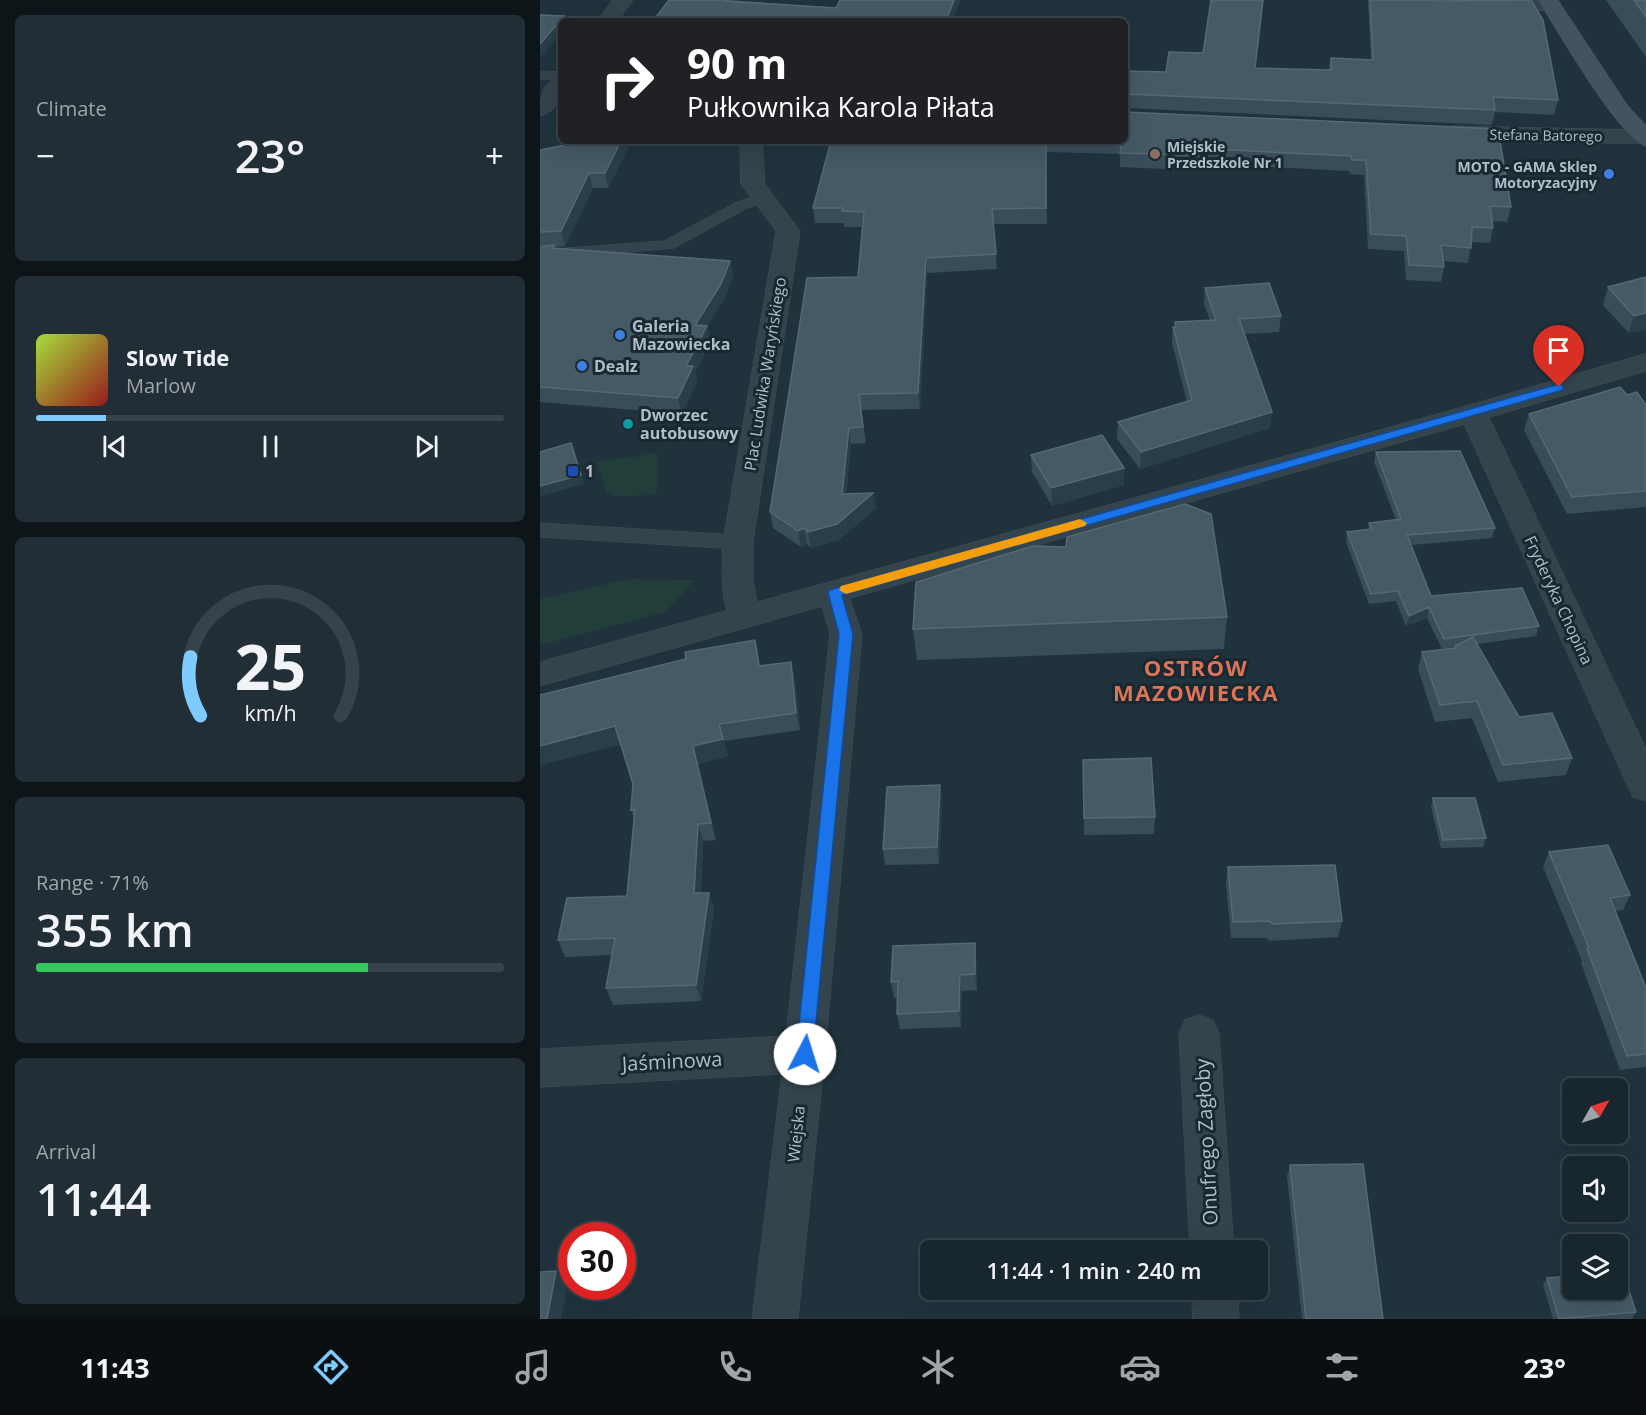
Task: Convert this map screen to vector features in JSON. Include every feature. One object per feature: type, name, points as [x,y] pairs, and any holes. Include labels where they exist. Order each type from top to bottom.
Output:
[{"type":"main road","points":[[1549,2],[1620,110],[1645,138]]},
{"type":"street","points":[[610,18],[623,0]]},
{"type":"street","points":[[1458,0],[1549,2]]},
{"type":"street","points":[[540,109],[556,83]]},
{"type":"street","name":"Stefana Batorego","points":[[1436,132],[1645,138]]},
{"type":"street","name":"Plac Ludwika Waryńskiego","points":[[744,617],[737,581],[738,542],[788,231],[753,184],[751,144]]},
{"type":"street","points":[[540,674],[1473,413],[1646,362]]},
{"type":"street","name":"Fryderyka Chopina","points":[[1473,413],[1646,787]]},
{"type":"street","name":"Wiejska","points":[[775,1319],[805,1054],[846,634],[834,593]]},
{"type":"street","name":"Onufrego Zagłoby","points":[[1199,1033],[1211,1240]]},
{"type":"street","name":"Jaśminowa","points":[[540,1068],[805,1054]]},
{"type":"street","points":[[1215,1300],[1216,1319]]},
{"type":"lane","points":[[540,255],[668,245],[742,205],[765,198]]},
{"type":"lane","points":[[540,530],[738,542]]},
{"type":"green space","points":[[658,454],[655,495],[613,496],[606,492],[597,463],[599,460]]},
{"type":"green space","points":[[630,579],[695,580],[665,612],[540,645],[540,599]]},
{"type":"building","points":[[669,0],[728,0],[836,8],[840,0],[954,0],[947,18],[655,18]]},
{"type":"building","points":[[1211,0],[1263,0],[1255,68],[1331,70],[1331,58],[1373,60],[1370,0],[1531,0],[1543,20],[1558,100],[1493,97],[1495,110],[1128,94],[1128,71],[1166,72],[1169,52],[1203,53]]},
{"type":"building","points":[[1634,0],[1646,0],[1646,17]]},
{"type":"building","points":[[540,15],[564,16],[558,18],[558,23],[540,44]]},
{"type":"building","points":[[1128,112],[1498,129],[1511,207],[1490,206],[1493,228],[1472,227],[1471,248],[1441,245],[1444,267],[1409,265],[1406,236],[1371,234],[1366,160],[1352,160],[1351,156],[1188,148],[1187,155],[1120,153],[1122,144],[1128,144]]},
{"type":"building","points":[[570,144],[620,144],[605,173],[589,173],[561,231],[540,232],[540,150]]},
{"type":"building","points":[[830,144],[1046,144],[1046,208],[992,209],[996,254],[926,258],[918,393],[859,394],[863,427],[849,428],[842,494],[873,493],[837,524],[808,532],[804,528],[798,531],[770,512],[807,278],[858,277],[864,212],[842,211],[843,208],[813,208]]},
{"type":"building","name":"Galeria Mazowiecka","points":[[554,245],[552,248],[730,261],[721,284],[695,325],[707,326],[686,366],[693,366],[678,398],[540,387],[540,247]]},
{"type":"building","points":[[1646,277],[1646,313],[1634,316],[1608,287]]},
{"type":"building","points":[[1269,283],[1281,316],[1239,319],[1272,412],[1141,452],[1118,422],[1192,400],[1173,327],[1176,327],[1175,322],[1216,320],[1205,288]]},
{"type":"building","points":[[1620,387],[1627,395],[1637,392],[1646,405],[1646,491],[1572,497],[1529,414]]},
{"type":"building","points":[[1102,435],[1124,468],[1051,488],[1031,455]]},
{"type":"building","points":[[571,443],[581,475],[540,486],[540,452]]},
{"type":"building","points":[[1460,451],[1495,528],[1407,535],[1431,596],[1522,588],[1539,626],[1444,639],[1429,607],[1409,616],[1398,591],[1371,594],[1347,532],[1372,529],[1369,523],[1401,519],[1376,452]]},
{"type":"building","points":[[1185,504],[1211,514],[1227,617],[913,629],[916,582],[1033,546],[1066,547],[1067,537]]},
{"type":"building","points":[[1473,637],[1519,717],[1552,713],[1572,758],[1503,765],[1477,701],[1440,705],[1422,652],[1456,648],[1455,646]]},
{"type":"building","points":[[755,640],[759,666],[791,662],[796,713],[719,724],[723,739],[693,746],[711,823],[698,824],[694,893],[709,893],[696,985],[606,988],[615,938],[558,940],[567,898],[627,896],[635,809],[631,810],[633,784],[615,726],[540,746],[540,695],[686,659],[685,652]]},
{"type":"building","points":[[1151,758],[1155,817],[1084,818],[1083,760]]},
{"type":"building","points":[[940,785],[937,847],[883,849],[887,787]]},
{"type":"building","points":[[1433,798],[1475,798],[1486,838],[1443,840]]},
{"type":"building","points":[[1608,845],[1630,895],[1610,898],[1646,988],[1646,1054],[1627,1056],[1587,949],[1589,948],[1549,852]]},
{"type":"building","points":[[1335,865],[1342,921],[1273,924],[1269,921],[1233,922],[1228,867]]},
{"type":"building","points":[[975,943],[975,974],[960,975],[959,1011],[897,1014],[898,981],[891,982],[893,946]]},
{"type":"building","points":[[1363,1164],[1383,1319],[1306,1319],[1290,1165]]},
{"type":"building","points":[[556,1271],[547,1319],[540,1319],[540,1272]]},
{"type":"building","points":[[1562,1277],[1562,1300],[1628,1300],[1628,1287],[1636,1312],[1559,1319],[1547,1278]]},
{"type":"slow traffic","points":[[846,590],[1080,523]]},
{"type":"place","name":"Miejskie Przedszkole Nr 1","points":[[1155,154]]},
{"type":"place","name":"MOTO - GAMA Sklep Motoryzacyjny","points":[[1609,174]]},
{"type":"place","name":"Galeria Mazowiecka","points":[[620,335]]},
{"type":"place","name":"Dealz","points":[[582,366]]},
{"type":"place","name":"Dworzec autobusowy","points":[[628,424]]},
{"type":"place","name":"1","points":[[573,471]]},
{"type":"district","name":"OSTRÓW MAZOWIECKA","points":[[1196,680]]},
{"type":"route","points":[[805,1054],[846,634],[834,593],[1559,387]]}]
